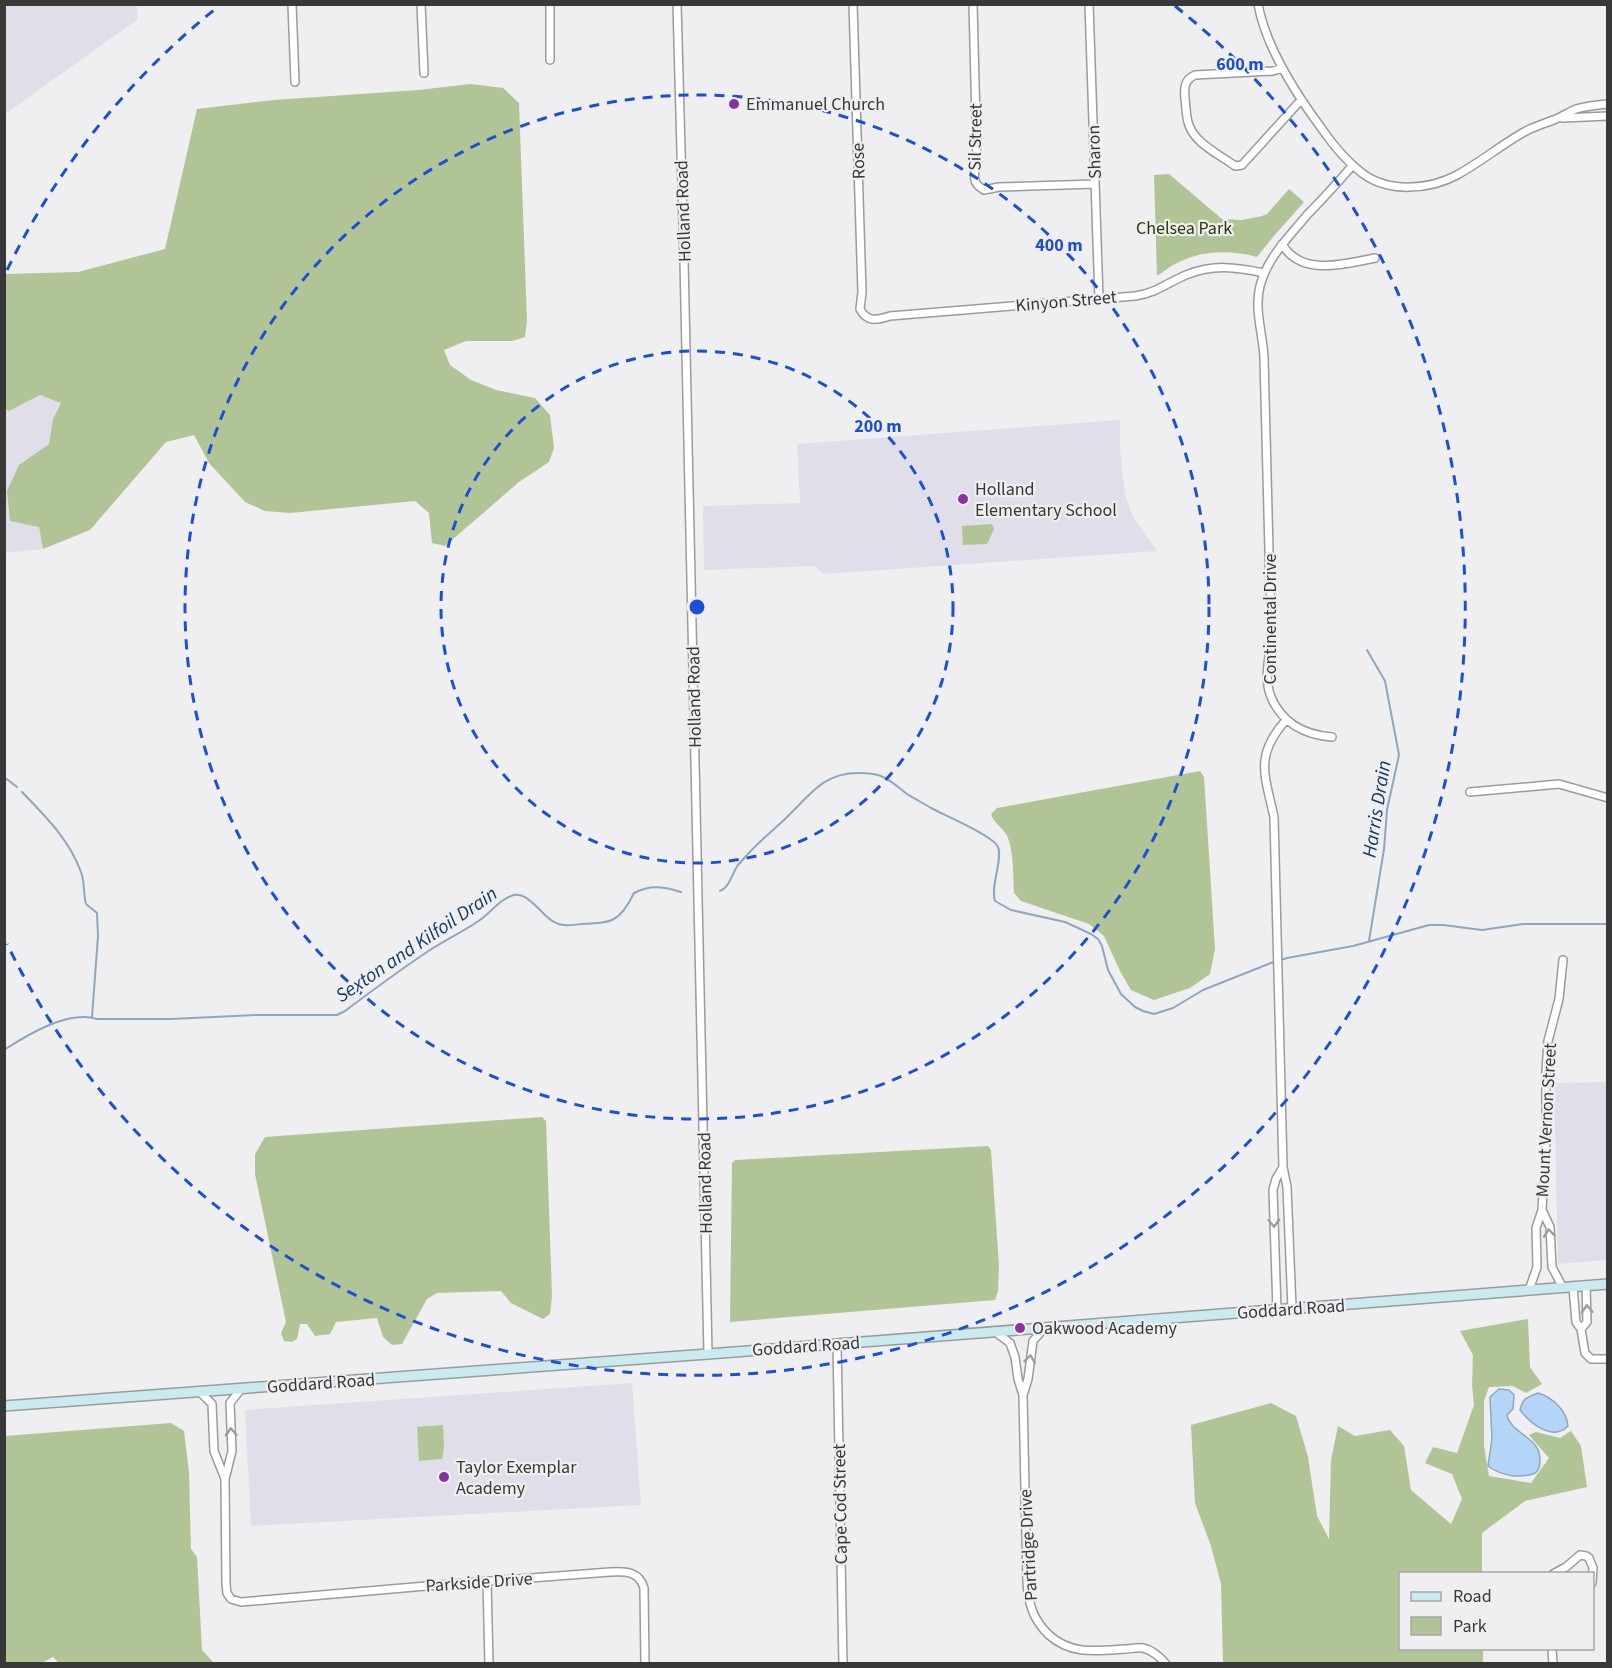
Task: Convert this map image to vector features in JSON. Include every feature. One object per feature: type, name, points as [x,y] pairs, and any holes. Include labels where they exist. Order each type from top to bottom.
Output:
[{"type":"main road","name":"Goddard Road","points":[[4,1406],[1608,1284]]},
{"type":"street","points":[[292,4],[295,82]]},
{"type":"street","points":[[421,4],[423,73]]},
{"type":"street","points":[[550,4],[550,60]]},
{"type":"street","name":"Holland Road","points":[[677,4],[708,1354]]},
{"type":"street","name":"Rose","points":[[853,4],[862,292],[860,309],[864,316]]},
{"type":"street","name":"Sil Street","points":[[973,4],[977,162],[974,175],[977,185],[984,190],[999,187],[1095,184]]},
{"type":"street","name":"Sharon","points":[[1089,4],[1099,299]]},
{"type":"street","points":[[1257,4],[1282,68],[1301,100],[1331,142],[1341,155],[1366,176],[1387,184],[1409,188],[1428,186],[1455,176],[1525,132],[1575,110],[1608,104]]},
{"type":"street","points":[[1282,68],[1273,71],[1195,75],[1189,78],[1185,85],[1185,92],[1187,121],[1191,130],[1198,140],[1235,166],[1242,165],[1301,100]]},
{"type":"street","points":[[1557,119],[1608,116]]},
{"type":"street","name":"Continental Drive","points":[[1286,720],[1272,698],[1267,677],[1271,641],[1264,353],[1258,302],[1259,287],[1264,273],[1282,244],[1353,165]]},
{"type":"street","points":[[1282,244],[1288,254],[1302,263],[1335,267],[1375,258]]},
{"type":"street","name":"Kinyon Street","points":[[864,316],[876,320],[890,316],[1145,294],[1187,275],[1210,268],[1233,267],[1264,273]]},
{"type":"street","points":[[1292,1308],[1287,1187],[1283,1167],[1274,817],[1264,763],[1265,753],[1275,732],[1286,720],[1310,733],[1332,737]]},
{"type":"street","points":[[1470,792],[1559,784],[1608,798]]},
{"type":"street","name":"Mount Vernon Street","points":[[1529,1290],[1537,1267],[1536,1228],[1542,1210],[1548,1041],[1559,999],[1563,960]]},
{"type":"street","points":[[1277,1310],[1274,1190],[1275,1179],[1283,1167]]},
{"type":"street","name":"Mount Vernon Street","points":[[1542,1210],[1550,1227],[1551,1267],[1568,1287],[1576,1322],[1581,1329],[1585,1353],[1596,1360],[1608,1359]]},
{"type":"street","points":[[1581,1329],[1587,1322],[1586,1286]]},
{"type":"street","points":[[1023,1395],[1028,1380],[1033,1341],[1045,1327]]},
{"type":"street","points":[[994,1331],[1010,1343],[1023,1395]]},
{"type":"street","name":"Cape Cod Street","points":[[837,1344],[843,1664]]},
{"type":"street","points":[[225,1479],[232,1451],[230,1403],[241,1389]]},
{"type":"street","points":[[200,1392],[212,1404],[214,1451],[225,1479]]},
{"type":"street","name":"Partridge Drive","points":[[1023,1395],[1027,1581],[1032,1612],[1044,1630],[1059,1643],[1069,1647],[1096,1651],[1142,1648],[1159,1656],[1166,1664]]},
{"type":"street","name":"Parkside Drive","points":[[225,1479],[226,1584],[227,1593],[231,1599],[241,1602],[621,1571],[635,1574],[644,1588],[645,1664]]},
{"type":"street","points":[[1557,1572],[1580,1555],[1589,1558],[1593,1572]]},
{"type":"street","points":[[487,1581],[489,1664]]},
{"type":"shaded area","points":[[5,4],[136,5],[138,19],[5,114]]},
{"type":"shaded area","points":[[40,395],[61,402],[53,419],[49,444],[19,465],[39,527],[43,549],[5,553],[4,409],[9,411]]},
{"type":"shaded area","name":"Holland Elementary School","points":[[1120,420],[1120,449],[1125,494],[1133,517],[1157,551],[824,574],[814,566],[704,570],[703,506],[800,503],[797,444]]},
{"type":"shaded area","points":[[1607,1082],[1607,1260],[1558,1264],[1554,1083]]},
{"type":"shaded area","name":"Taylor Exemplar Academy","points":[[632,1383],[641,1505],[251,1526],[245,1410]]},
{"type":"green space","points":[[471,84],[503,88],[519,103],[527,321],[525,337],[512,341],[466,341],[444,350],[450,365],[471,380],[496,390],[535,398],[550,415],[554,448],[549,462],[519,482],[445,546],[432,543],[429,513],[415,501],[290,513],[265,511],[245,502],[209,463],[194,435],[166,442],[90,530],[43,549],[39,527],[10,521],[7,491],[19,465],[49,444],[53,419],[61,403],[40,395],[9,411],[5,409],[5,274],[78,272],[165,249],[197,109],[274,100]]},
{"type":"green space","name":"Chelsea Park","points":[[1169,174],[1222,219],[1242,220],[1267,214],[1289,189],[1304,202],[1257,257],[1227,252],[1206,254],[1177,263],[1157,276],[1154,175]]},
{"type":"green space","points":[[992,524],[994,529],[987,544],[963,545],[962,526]]},
{"type":"green space","points":[[1200,771],[1204,777],[1215,949],[1210,974],[1190,988],[1154,1000],[1131,990],[1104,936],[1089,924],[1021,901],[1014,893],[1012,858],[1008,838],[991,814],[997,808]]},
{"type":"green space","points":[[542,1117],[546,1121],[552,1296],[550,1314],[543,1319],[511,1303],[501,1291],[437,1293],[427,1299],[402,1344],[392,1345],[383,1337],[377,1318],[336,1322],[330,1334],[315,1336],[307,1324],[300,1324],[297,1339],[292,1342],[284,1341],[281,1333],[286,1322],[255,1174],[255,1154],[265,1137]]},
{"type":"green space","points":[[988,1146],[991,1150],[999,1266],[998,1291],[995,1300],[730,1322],[732,1163],[735,1160]]},
{"type":"green space","points":[[1528,1319],[1530,1367],[1542,1384],[1526,1393],[1513,1386],[1489,1387],[1484,1401],[1484,1446],[1489,1476],[1531,1483],[1549,1458],[1529,1435],[1536,1432],[1560,1438],[1571,1431],[1581,1446],[1587,1487],[1525,1501],[1482,1533],[1482,1572],[1399,1572],[1399,1650],[1483,1650],[1483,1663],[1223,1663],[1221,1584],[1211,1546],[1195,1503],[1191,1425],[1271,1403],[1296,1416],[1308,1457],[1317,1516],[1329,1539],[1331,1460],[1338,1426],[1355,1436],[1390,1430],[1404,1446],[1411,1490],[1451,1524],[1462,1499],[1452,1474],[1425,1463],[1433,1447],[1457,1453],[1474,1405],[1473,1355],[1460,1331]]},
{"type":"green space","points":[[171,1423],[184,1431],[189,1472],[191,1549],[197,1557],[202,1650],[214,1663],[60,1664],[53,1657],[42,1663],[5,1663],[5,1436]]},
{"type":"green space","points":[[443,1425],[442,1459],[419,1461],[417,1427]]},
{"type":"water","points":[[1499,1389],[1509,1390],[1514,1395],[1513,1409],[1507,1415],[1509,1420],[1535,1445],[1539,1452],[1540,1465],[1533,1474],[1510,1476],[1488,1466],[1492,1439],[1490,1397]]},
{"type":"water","points":[[1538,1393],[1558,1405],[1565,1415],[1568,1426],[1556,1432],[1549,1431],[1542,1429],[1524,1415],[1520,1410],[1526,1398]]},
{"type":"waterway","name":"Harris Drain","points":[[1367,650],[1385,681],[1399,755],[1387,810],[1384,849],[1369,941]]},
{"type":"waterway","name":"Sexton and Kilfoil Drain","points":[[720,891],[729,883],[738,865],[810,793],[835,777],[864,773],[876,774],[885,778],[910,796],[995,842],[999,852],[994,888],[995,901],[1011,910],[1065,922],[1091,934],[1102,946],[1108,970],[1121,994],[1135,1007],[1154,1014],[1173,1008],[1203,990],[1271,963],[1353,946],[1429,925],[1482,930],[1523,924],[1608,924]]},
{"type":"waterway","points":[[4,777],[17,787]]},
{"type":"waterway","points":[[22,792],[56,829],[70,849],[82,876],[86,904],[97,913],[98,936],[92,1017]]},
{"type":"waterway","name":"Sexton and Kilfoil Drain","points":[[4,1050],[48,1026],[73,1018],[171,1019],[256,1015],[337,1015],[430,950],[482,919],[504,900],[514,895],[525,897],[554,922],[567,925],[600,923],[614,919],[624,910],[634,893],[646,888],[664,888],[681,892]]},
{"type":"place","name":"Emmanuel Church","points":[[734,104]]},
{"type":"place","name":"Holland Elementary School","points":[[963,499]]},
{"type":"place","name":"Oakwood Academy","points":[[1020,1328]]},
{"type":"place","name":"Taylor Exemplar Academy","points":[[444,1477]]}]
